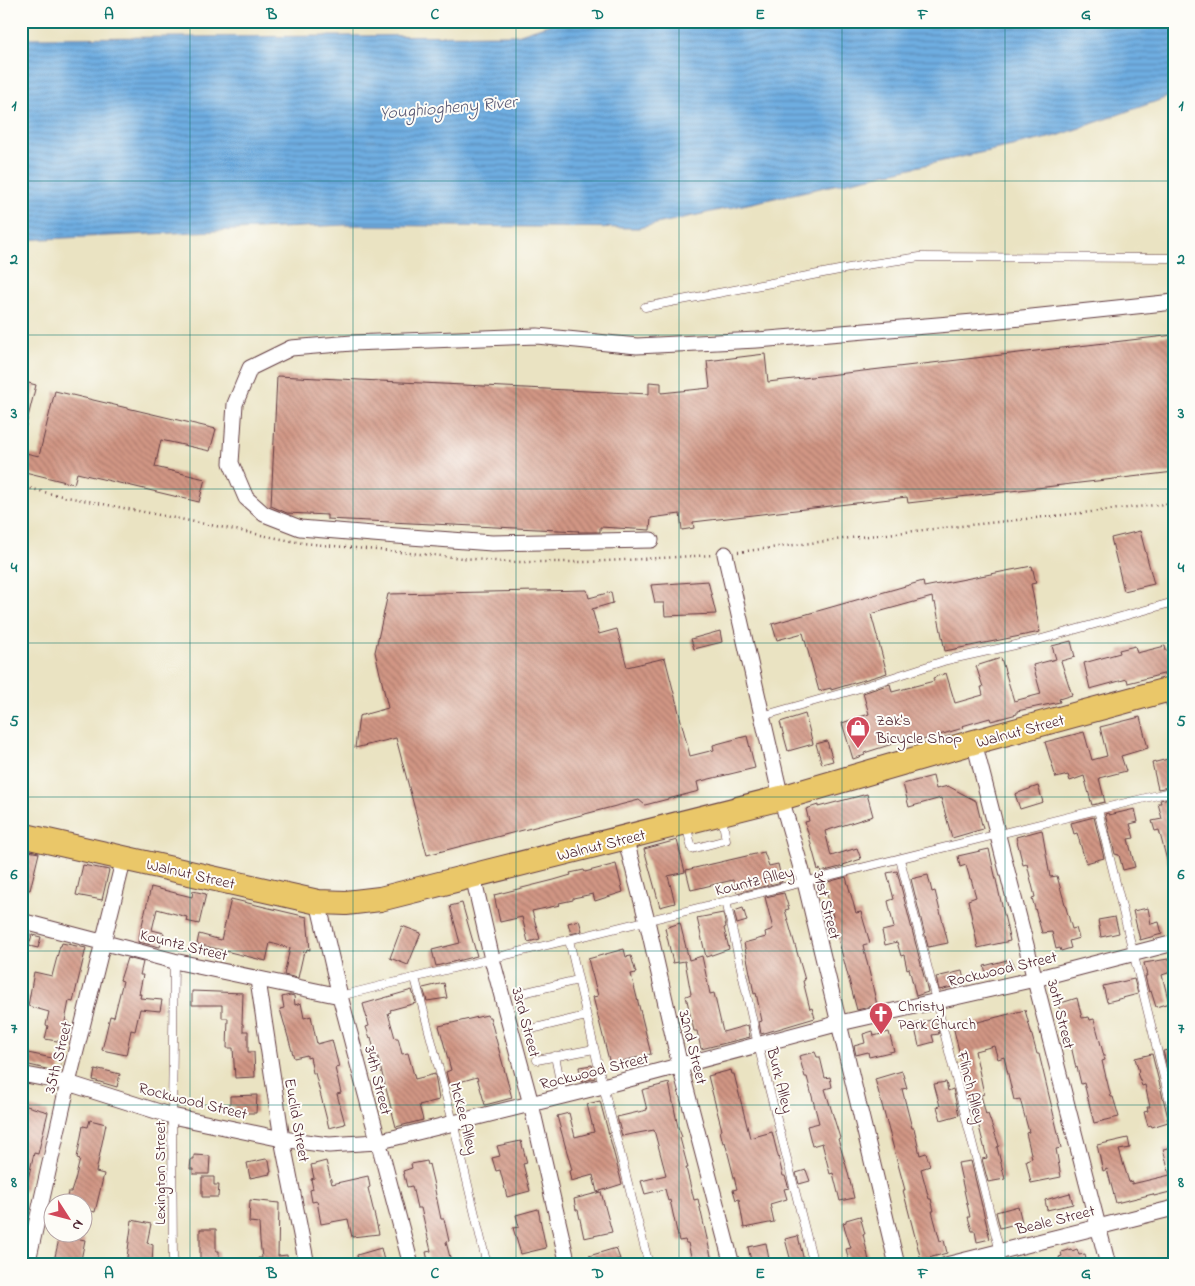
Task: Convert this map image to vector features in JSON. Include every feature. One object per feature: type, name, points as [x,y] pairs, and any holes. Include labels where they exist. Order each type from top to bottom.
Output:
[{"type":"main road","name":"Walnut Street","points":[[21,835],[318,902],[346,903],[380,899],[781,798],[974,742],[1173,693]]},
{"type":"street","points":[[651,540],[492,543],[300,528],[264,514],[246,498],[231,463],[235,404],[250,368],[291,348],[352,343],[537,336],[637,346],[738,341],[1022,318],[1174,302]]},
{"type":"street","name":"31st Street","points":[[725,554],[781,798],[805,882],[897,1265]]},
{"type":"street","name":"30th Street","points":[[974,742],[1108,1265]]},
{"type":"street","name":"32nd Street","points":[[625,838],[647,921],[680,1066],[732,1265]]},
{"type":"street","name":"35th Street","points":[[27,1265],[68,1082],[124,858]]},
{"type":"street","name":"33rd Street","points":[[473,876],[492,959],[531,1104],[568,1265]]},
{"type":"street","name":"34th Street","points":[[318,902],[377,1142],[411,1265]]},
{"type":"street","name":"Kountz Street","points":[[25,922],[174,961],[340,996]]},
{"type":"street","name":"Rockwood Street","points":[[21,1074],[68,1082],[172,1116],[282,1139],[329,1145],[377,1142],[603,1086],[840,1023],[1035,979],[1174,943]]},
{"type":"street","name":"Euclid Street","points":[[258,980],[282,1139],[307,1265]]},
{"type":"street","name":"Beale Street","points":[[946,1265],[1001,1258],[1098,1226],[1174,1208]]},
{"type":"lane","points":[[645,307],[865,265],[920,257],[1174,258]]},
{"type":"lane","points":[[762,716],[850,691],[947,660],[1038,640],[1174,602]]},
{"type":"lane","name":"Kountz Alley","points":[[340,996],[1174,791]]},
{"type":"lane","points":[[1098,810],[1174,1118]]},
{"type":"lane","name":"Flinch Alley","points":[[900,859],[1001,1258]]},
{"type":"lane","name":"Burk Alley","points":[[726,901],[758,1045],[814,1265]]},
{"type":"lane","points":[[21,954],[25,922]]},
{"type":"lane","points":[[569,940],[603,1086],[649,1265]]},
{"type":"lane","name":"Lexington Street","points":[[173,1265],[174,961]]},
{"type":"lane","name":"McKee Alley","points":[[415,978],[453,1122],[487,1265]]},
{"type":"lane","points":[[518,994],[578,980]]},
{"type":"lane","points":[[527,1030],[586,1016]]},
{"type":"lane","points":[[537,1060],[594,1049]]},
{"type":"lane","points":[[555,1056],[563,1096]]},
{"type":"water","name":"Youghiogheny River","points":[[560,21],[1174,21],[1174,95],[1057,136],[638,228],[344,225],[21,240],[21,38],[517,35]]},
{"type":"building","points":[[1174,335],[1174,472],[908,503],[907,497],[693,522],[694,528],[682,530],[680,514],[651,518],[650,530],[600,527],[600,532],[578,532],[327,519],[327,515],[287,513],[271,506],[277,376],[649,394],[649,382],[661,383],[661,393],[710,388],[707,361],[765,354],[768,382]]},
{"type":"building","points":[[21,381],[36,385],[25,429],[21,428]]},
{"type":"building","points":[[55,391],[216,429],[210,451],[161,440],[155,467],[205,479],[199,502],[77,473],[74,484],[21,471],[21,452],[39,456]]},
{"type":"building","points":[[1140,531],[1154,584],[1124,591],[1111,538]]},
{"type":"building","points":[[1032,566],[1036,583],[1031,584],[1040,632],[945,651],[935,602],[933,603],[932,597],[871,614],[887,673],[831,690],[831,688],[819,691],[803,633],[777,640],[772,624],[923,581],[924,587]]},
{"type":"building","points":[[708,581],[716,614],[665,616],[664,603],[655,603],[651,585]]},
{"type":"building","points":[[587,590],[589,598],[611,592],[613,603],[592,609],[599,634],[617,629],[627,667],[665,658],[690,756],[714,750],[713,745],[747,736],[755,768],[697,782],[699,791],[645,805],[639,800],[427,855],[396,738],[355,748],[359,716],[388,708],[375,652],[388,594]]},
{"type":"building","points":[[720,631],[722,642],[694,649],[691,639]]},
{"type":"building","points":[[1071,641],[1075,657],[1061,661],[1072,695],[1059,699],[1060,702],[1017,711],[1017,714],[991,721],[990,718],[909,744],[908,739],[864,753],[865,755],[853,759],[842,723],[869,714],[863,693],[890,684],[892,692],[934,681],[933,678],[946,673],[955,703],[983,695],[981,687],[983,687],[976,666],[1001,658],[1014,701],[1041,694],[1033,665],[1056,659],[1052,646]]},
{"type":"building","points":[[1135,646],[1137,653],[1165,646],[1166,651],[1174,648],[1174,663],[1170,664],[1171,672],[1128,683],[1127,679],[1090,689],[1084,663],[1120,653],[1119,650]]},
{"type":"building","points":[[805,714],[813,744],[788,751],[780,722]]},
{"type":"building","points":[[1140,717],[1148,748],[1121,756],[1126,771],[1099,778],[1105,802],[1092,805],[1084,776],[1070,781],[1068,775],[1056,778],[1045,742],[1084,732],[1092,760],[1107,756],[1100,727]]},
{"type":"building","points":[[827,741],[833,761],[822,764],[816,744]]},
{"type":"building","points":[[1172,758],[1174,786],[1158,789],[1152,763]]},
{"type":"building","points":[[933,776],[936,789],[948,786],[976,801],[983,829],[952,838],[941,798],[909,807],[903,784]]},
{"type":"building","points":[[1038,786],[1043,802],[1020,809],[1015,794]]},
{"type":"building","points":[[867,794],[873,816],[825,831],[831,856],[857,848],[861,859],[821,872],[820,869],[818,870],[805,822],[809,821],[806,809]]},
{"type":"building","points":[[1174,797],[1174,872],[1170,872],[1159,830],[1155,831],[1152,821],[1162,819],[1158,803],[1161,803],[1160,800]]},
{"type":"building","points":[[1135,809],[1138,822],[1130,824],[1134,838],[1128,839],[1135,867],[1123,870],[1119,855],[1115,854],[1105,814],[1108,813],[1109,815]]},
{"type":"building","points":[[1094,817],[1104,858],[1086,863],[1077,833],[1074,834],[1071,823]]},
{"type":"building","points":[[1042,830],[1050,877],[1057,876],[1072,929],[1076,928],[1079,938],[1069,941],[1071,948],[1061,951],[1060,948],[1056,949],[1052,932],[1042,933],[1032,898],[1035,897],[1027,864],[1023,865],[1016,837]]},
{"type":"building","points":[[677,840],[685,872],[668,876],[675,903],[660,907],[644,849]]},
{"type":"building","points":[[989,849],[1010,941],[978,948],[968,900],[976,897],[966,865],[960,867],[958,856]]},
{"type":"building","points":[[28,851],[39,853],[30,890],[21,888]]},
{"type":"building","points":[[764,852],[769,866],[778,864],[782,882],[737,893],[733,880],[691,890],[686,870]]},
{"type":"building","points":[[616,864],[623,892],[595,901],[593,894],[573,898],[573,900],[559,903],[560,905],[532,911],[540,939],[528,942],[522,917],[500,922],[494,895],[554,880],[571,875],[570,873],[584,870],[585,872]]},
{"type":"building","points":[[83,865],[109,870],[102,900],[76,895]]},
{"type":"building","points":[[897,871],[928,992],[916,996],[904,955],[901,956],[897,942],[885,945],[882,931],[894,928],[888,901],[894,899],[887,873]]},
{"type":"building","points":[[928,875],[932,892],[935,891],[948,943],[928,947],[911,879]]},
{"type":"building","points":[[846,877],[856,913],[861,912],[870,943],[863,945],[877,1005],[857,1010],[835,927],[832,928],[829,918],[833,917],[824,883]]},
{"type":"building","points":[[151,887],[192,897],[193,891],[206,894],[199,924],[186,921],[187,917],[157,909],[152,930],[164,933],[160,947],[138,942]]},
{"type":"building","points":[[784,893],[789,909],[785,910],[805,980],[803,981],[810,1009],[812,1008],[815,1018],[761,1034],[759,1022],[762,1021],[756,993],[754,994],[744,943],[766,937],[765,932],[773,929],[765,897]]},
{"type":"building","points":[[231,899],[307,917],[310,950],[304,951],[298,978],[284,975],[290,948],[270,943],[266,961],[197,944],[199,934],[221,940]]},
{"type":"building","points":[[462,903],[477,956],[436,966],[432,950],[460,943],[450,906]]},
{"type":"building","points":[[743,908],[747,921],[737,924],[734,911]]},
{"type":"building","points":[[1148,908],[1151,924],[1159,922],[1162,934],[1140,940],[1133,911]]},
{"type":"building","points":[[723,913],[729,949],[706,957],[697,918]]},
{"type":"building","points":[[1115,917],[1119,933],[1101,937],[1098,920]]},
{"type":"building","points":[[579,920],[582,931],[571,934],[568,923]]},
{"type":"building","points":[[680,923],[689,960],[702,956],[710,994],[714,993],[723,1032],[748,1025],[750,1037],[701,1049],[697,1031],[694,1031],[686,996],[691,994],[685,961],[673,963],[665,928]]},
{"type":"building","points":[[402,926],[421,933],[408,965],[390,958]]},
{"type":"building","points":[[32,935],[41,937],[38,948],[29,946]]},
{"type":"building","points":[[62,943],[86,948],[73,1002],[69,1001],[65,1021],[69,1022],[63,1042],[45,1039],[49,1012],[28,1006],[34,972],[52,976]]},
{"type":"building","points":[[624,949],[626,957],[631,956],[636,973],[631,974],[651,1054],[610,1064],[593,997],[598,996],[588,959]]},
{"type":"building","points":[[127,958],[143,962],[140,975],[143,975],[139,994],[141,994],[140,998],[162,1000],[160,1011],[140,1009],[135,1031],[131,1030],[126,1055],[102,1050],[110,1016],[114,1017],[123,981],[120,980]]},
{"type":"building","points":[[1174,958],[1174,971],[1162,975],[1169,1003],[1156,1007],[1151,991],[1149,992],[1144,963]]},
{"type":"building","points":[[1011,959],[1014,968],[987,976],[984,966]]},
{"type":"building","points":[[962,971],[965,984],[939,990],[936,977]]},
{"type":"building","points":[[1134,979],[1138,994],[1107,1002],[1103,986]]},
{"type":"building","points":[[444,983],[447,998],[427,1001],[423,988]]},
{"type":"building","points":[[412,990],[416,1003],[390,1010],[391,1012],[388,1013],[402,1054],[408,1053],[415,1079],[435,1074],[439,1100],[419,1105],[423,1120],[396,1127],[377,1054],[375,1055],[371,1037],[366,1027],[369,1026],[363,1004]]},
{"type":"building","points":[[192,991],[243,993],[243,1031],[248,1031],[248,1052],[254,1052],[255,1077],[235,1078],[233,1048],[227,1048],[228,1018],[222,1018],[222,1005],[192,1005]]},
{"type":"building","points":[[294,996],[295,1005],[301,1003],[304,1018],[311,1016],[317,1044],[332,1040],[339,1067],[335,1068],[341,1093],[337,1094],[345,1124],[329,1128],[310,1057],[307,1058],[307,1055],[294,1058],[280,1009],[284,1008],[282,997]]},
{"type":"building","points":[[1077,998],[1082,1018],[1089,1017],[1090,1020],[1094,1019],[1105,1060],[1102,1061],[1111,1097],[1113,1097],[1119,1117],[1094,1123],[1084,1083],[1081,1084],[1076,1068],[1064,1014],[1061,1015],[1058,1004]]},
{"type":"building","points":[[1025,1010],[1037,1054],[1039,1054],[1058,1133],[1061,1148],[1056,1149],[1061,1177],[1031,1183],[1026,1160],[1032,1158],[1026,1133],[1029,1132],[1020,1099],[1014,1100],[1004,1057],[998,1059],[994,1046],[975,1051],[984,1094],[981,1095],[986,1115],[988,1114],[999,1146],[997,1147],[1005,1179],[988,1182],[982,1159],[987,1158],[975,1111],[970,1112],[963,1085],[967,1084],[953,1026],[969,1021],[970,1024]]},
{"type":"building","points":[[487,1015],[490,1017],[512,1098],[485,1105],[477,1077],[449,1085],[446,1072],[451,1070],[439,1026]]},
{"type":"building","points":[[935,1019],[939,1034],[932,1035],[934,1042],[919,1046],[914,1024]]},
{"type":"building","points":[[873,1031],[874,1036],[889,1032],[894,1051],[869,1057],[868,1052],[856,1055],[854,1046],[865,1043],[863,1034]]},
{"type":"building","points":[[1174,1049],[1174,1094],[1163,1051]]},
{"type":"building","points":[[23,1052],[62,1060],[59,1072],[21,1063]]},
{"type":"building","points":[[815,1052],[817,1057],[820,1057],[825,1078],[830,1077],[832,1087],[825,1089],[840,1138],[838,1139],[854,1198],[840,1201],[833,1173],[830,1174],[822,1143],[812,1146],[807,1126],[819,1123],[807,1077],[805,1077],[799,1056]]},
{"type":"building","points":[[1152,1054],[1168,1122],[1152,1127],[1151,1125],[1148,1126],[1144,1112],[1148,1111],[1147,1107],[1150,1107],[1145,1085],[1142,1086],[1137,1073],[1139,1072],[1135,1058]]},
{"type":"building","points":[[592,1065],[595,1078],[581,1082],[579,1067]]},
{"type":"building","points":[[99,1069],[120,1074],[117,1087],[93,1080],[95,1070],[99,1071]]},
{"type":"building","points":[[731,1070],[732,1074],[734,1074],[750,1138],[772,1132],[783,1176],[785,1176],[789,1188],[784,1189],[787,1199],[770,1204],[774,1222],[744,1228],[739,1199],[736,1200],[733,1190],[737,1189],[725,1142],[723,1143],[720,1131],[722,1130],[708,1076]]},
{"type":"building","points":[[902,1071],[907,1088],[902,1089],[912,1128],[914,1128],[920,1155],[926,1153],[930,1166],[921,1169],[929,1199],[931,1199],[934,1211],[932,1211],[940,1241],[944,1240],[947,1253],[921,1260],[903,1190],[905,1190],[875,1079]]},
{"type":"building","points":[[946,1082],[948,1091],[953,1089],[959,1115],[941,1120],[937,1107],[940,1106],[934,1084]]},
{"type":"building","points":[[669,1083],[678,1127],[682,1137],[680,1138],[688,1168],[686,1168],[694,1200],[698,1199],[713,1265],[693,1265],[688,1243],[685,1240],[679,1241],[670,1200],[668,1201],[665,1189],[645,1194],[641,1181],[666,1175],[654,1130],[622,1136],[617,1117],[647,1110],[642,1090]]},
{"type":"building","points":[[257,1095],[256,1113],[234,1113],[234,1106],[230,1106],[230,1096]]},
{"type":"building","points":[[600,1101],[622,1184],[597,1192],[593,1175],[571,1181],[569,1171],[572,1170],[557,1116],[569,1113],[575,1137],[594,1132],[587,1104]]},
{"type":"building","points":[[23,1105],[48,1112],[38,1154],[34,1153],[25,1192],[21,1191],[21,1111]]},
{"type":"building","points":[[90,1120],[106,1124],[96,1172],[104,1174],[95,1212],[92,1211],[92,1194],[68,1194],[68,1192],[71,1192],[80,1159],[77,1158],[83,1126],[88,1127]]},
{"type":"building","points":[[1128,1138],[1130,1148],[1119,1150],[1129,1182],[1132,1181],[1132,1184],[1170,1175],[1163,1149],[1174,1147],[1174,1191],[1116,1203],[1107,1169],[1103,1171],[1097,1145]]},
{"type":"building","points":[[521,1141],[527,1163],[523,1164],[530,1191],[507,1197],[500,1170],[496,1171],[492,1158],[500,1156],[497,1146]]},
{"type":"building","points":[[194,1155],[210,1156],[209,1174],[193,1174],[193,1169],[190,1169],[191,1159],[194,1159]]},
{"type":"building","points":[[269,1160],[270,1174],[250,1178],[247,1163]]},
{"type":"building","points":[[326,1161],[332,1184],[368,1176],[370,1187],[368,1188],[379,1234],[352,1237],[348,1219],[321,1224],[317,1201],[312,1202],[310,1190],[313,1189],[311,1179],[314,1178],[311,1165]]},
{"type":"building","points":[[427,1161],[441,1219],[444,1219],[449,1241],[446,1242],[452,1265],[429,1265],[426,1252],[431,1251],[421,1208],[417,1208],[412,1186],[407,1187],[403,1171],[412,1168],[411,1164]]},
{"type":"building","points":[[971,1161],[990,1239],[977,1242],[975,1231],[972,1231],[968,1217],[970,1217],[958,1163]]},
{"type":"building","points":[[806,1170],[810,1181],[799,1184],[796,1173]]},
{"type":"building","points":[[202,1177],[214,1177],[214,1185],[219,1185],[218,1197],[202,1197]]},
{"type":"building","points":[[601,1192],[612,1232],[584,1238],[574,1199]]},
{"type":"building","points":[[1070,1193],[1073,1204],[1047,1210],[1045,1200]]},
{"type":"building","points":[[250,1200],[279,1203],[278,1256],[287,1255],[288,1265],[259,1265],[258,1258],[262,1258],[259,1223],[249,1222]]},
{"type":"building","points":[[1018,1206],[1022,1222],[1000,1228],[996,1212]]},
{"type":"building","points":[[538,1209],[546,1248],[521,1254],[513,1228],[519,1227],[516,1215]]},
{"type":"building","points":[[860,1216],[870,1265],[850,1265],[846,1249],[851,1248],[843,1223],[846,1220]]},
{"type":"building","points":[[132,1220],[151,1224],[147,1243],[153,1245],[152,1265],[126,1265]]},
{"type":"building","points":[[200,1229],[216,1229],[216,1251],[219,1251],[219,1265],[200,1265]]},
{"type":"building","points":[[798,1236],[805,1265],[792,1265],[785,1239]]},
{"type":"building","points":[[766,1243],[770,1265],[752,1265],[748,1247]]},
{"type":"building","points":[[58,1244],[84,1244],[80,1265],[53,1265]]},
{"type":"building","points":[[381,1248],[385,1265],[359,1265],[357,1255]]},
{"type":"building","points":[[616,1248],[620,1259],[599,1265],[591,1265],[589,1256]]},
{"type":"building","points":[[1071,1249],[1072,1251],[1077,1249],[1079,1255],[1085,1254],[1087,1263],[1081,1265],[1057,1265],[1056,1262],[1060,1261],[1059,1257],[1062,1256],[1061,1252]]},
{"type":"place","name":"Zak's Bicycle Shop","points":[[858,749]]},
{"type":"place","name":"Christy Park Church","points":[[881,1035]]}]
